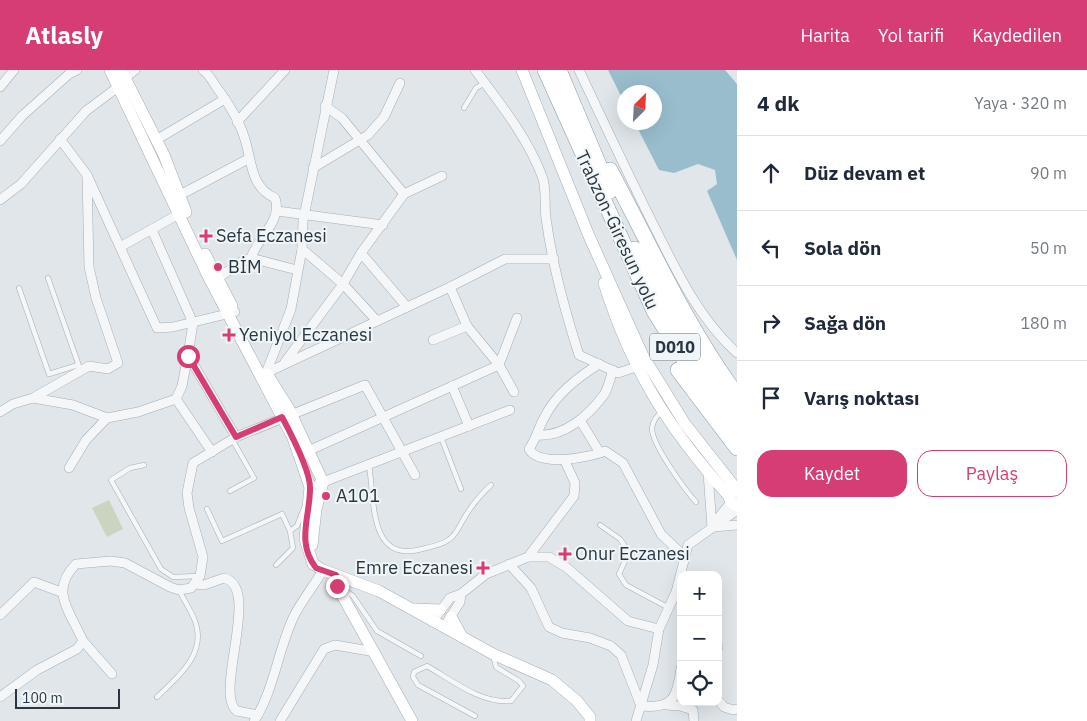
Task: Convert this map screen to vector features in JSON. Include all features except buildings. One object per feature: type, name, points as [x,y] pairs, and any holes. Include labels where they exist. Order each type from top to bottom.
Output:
[{"type":"highway","name":"Trabzon-Giresun yolu","points":[[545,70],[569,107]]},
{"type":"highway","name":"Trabzon-Giresun yolu","points":[[559,70],[569,107],[654,311],[679,355],[737,430]]},
{"type":"highway","points":[[569,107],[714,365],[737,395]]},
{"type":"highway","points":[[569,107],[599,210],[631,287],[662,345],[690,389],[737,448]]},
{"type":"highway","name":"Trabzon-Giresun yolu","points":[[631,252],[705,372],[737,412]]},
{"type":"street","points":[[0,87],[14,70]]},
{"type":"street","points":[[0,142],[22,116],[76,70]]},
{"type":"street","points":[[110,70],[121,78],[156,140],[195,233],[218,278],[231,313],[266,372],[286,415],[310,487],[305,538],[313,564],[337,581],[412,721]]},
{"type":"street","points":[[0,200],[21,184],[86,111],[121,78],[135,70]]},
{"type":"street","points":[[203,70],[225,99],[238,122],[246,143],[248,159],[255,178],[265,193],[276,198],[277,211],[265,237],[251,258],[241,262],[218,278]]},
{"type":"street","points":[[238,122],[284,70]]},
{"type":"street","points":[[266,372],[291,309],[302,249],[304,214],[334,70]]},
{"type":"street","points":[[475,70],[518,129],[543,178],[546,217],[554,259],[568,319],[579,355],[618,373],[636,367]]},
{"type":"street","points":[[522,70],[589,236],[643,356],[685,424],[737,490]]},
{"type":"street","points":[[579,70],[616,149],[690,296],[729,346],[737,353]]},
{"type":"street","points":[[121,78],[179,214],[323,482],[311,538],[312,547],[323,570]]},
{"type":"street","points":[[313,168],[361,140],[384,117],[400,83]]},
{"type":"street","points":[[156,140],[225,99]]},
{"type":"street","points":[[325,106],[342,118],[404,194]]},
{"type":"street","points":[[60,139],[87,175],[157,328],[173,327],[231,313]]},
{"type":"street","points":[[180,195],[248,159]]},
{"type":"street","points":[[0,412],[13,404],[33,398],[79,368],[89,366],[108,369],[116,366],[118,363],[89,267],[87,175]]},
{"type":"street","points":[[283,364],[343,284],[360,253],[383,225],[404,194],[442,176]]},
{"type":"street","points":[[277,211],[383,225]]},
{"type":"street","points":[[120,247],[179,214]]},
{"type":"street","points":[[33,398],[73,405],[107,418],[138,412],[176,399],[182,386],[193,322],[152,230]]},
{"type":"street","points":[[589,236],[616,323],[636,367],[662,412],[708,473],[736,503],[712,527],[688,545],[669,608],[659,629],[653,665],[636,721]]},
{"type":"street","points":[[302,249],[343,284],[378,321]]},
{"type":"street","points":[[360,253],[407,308]]},
{"type":"street","points":[[251,258],[297,270]]},
{"type":"street","points":[[266,372],[407,308],[505,259],[554,259]]},
{"type":"street","points":[[450,287],[467,326],[499,364],[514,392]]},
{"type":"street","points":[[308,451],[499,364],[517,318]]},
{"type":"street","points":[[433,340],[467,326]]},
{"type":"street","points":[[188,356],[234,438]]},
{"type":"street","points":[[599,364],[580,376],[564,390],[544,418],[538,435],[529,449],[532,454],[539,458],[564,459],[592,457],[605,451],[622,463],[661,534],[685,557]]},
{"type":"street","points":[[538,435],[552,436],[580,420],[605,395],[613,370]]},
{"type":"street","points":[[112,674],[83,641],[61,592],[63,583],[76,564],[111,561],[126,563],[179,590],[191,588],[198,580],[203,557],[189,508],[187,493],[193,463],[234,438],[365,384],[415,475]]},
{"type":"street","points":[[452,386],[469,426]]},
{"type":"street","points":[[176,399],[212,452]]},
{"type":"street","points":[[310,487],[369,466],[510,410]]},
{"type":"street","points":[[69,468],[86,440],[107,418]]},
{"type":"street","points":[[580,420],[600,453]]},
{"type":"street","points":[[528,557],[574,496],[575,483],[564,459]]},
{"type":"street","points":[[708,473],[712,527]]},
{"type":"street","points":[[712,527],[737,525]]},
{"type":"street","points":[[437,625],[440,610],[450,598],[461,594],[486,574],[528,557],[549,557],[566,567],[628,621],[659,629]]},
{"type":"street","points":[[509,564],[531,588],[549,627],[562,633],[590,638],[611,646],[621,655],[641,706]]},
{"type":"street","points":[[198,580],[204,585],[224,578],[236,586],[238,624],[231,675],[230,702],[237,711],[256,718],[266,701],[274,668],[295,616],[323,570]]},
{"type":"street","points":[[337,581],[379,591],[437,625],[493,654],[552,680],[577,701],[590,717],[590,721]]},
{"type":"street","points":[[0,615],[34,582],[61,592]]},
{"type":"street","points":[[437,625],[451,616],[460,602],[461,594]]},
{"type":"street","points":[[410,608],[440,610],[451,616],[463,638]]},
{"type":"street","points":[[0,698],[37,670],[77,649],[83,641]]},
{"type":"street","points":[[280,721],[324,649],[335,645],[375,652]]},
{"type":"street","points":[[666,705],[676,696],[677,690]]},
{"type":"street","points":[[641,706],[656,708],[666,705],[688,707],[693,710],[694,721]]},
{"type":"street","points":[[722,705],[733,710],[737,709]]},
{"type":"lane","points":[[464,108],[476,88],[485,83]]},
{"type":"lane","points":[[19,288],[49,374],[79,368],[48,278]]},
{"type":"lane","points":[[662,412],[656,417],[652,430],[660,449],[683,489],[696,502]]},
{"type":"lane","points":[[441,437],[461,489]]},
{"type":"lane","points":[[230,491],[254,478],[234,438]]},
{"type":"lane","points":[[144,465],[130,468],[111,480],[161,569],[174,577],[198,580]]},
{"type":"lane","points":[[369,466],[376,525],[382,537],[390,546],[410,551],[438,545],[453,537],[479,495],[491,484]]},
{"type":"lane","points":[[290,531],[298,526],[310,487]]},
{"type":"lane","points":[[208,509],[222,541],[282,514],[290,531],[293,548],[276,565]]},
{"type":"lane","points":[[600,525],[620,539],[629,552],[619,574],[626,585],[669,608]]},
{"type":"lane","points":[[337,581],[353,596],[377,631],[421,656]]},
{"type":"lane","points":[[157,697],[187,667],[196,646],[194,620],[179,590]]},
{"type":"lane","points":[[475,716],[418,685],[413,677],[414,672],[420,667],[428,666],[474,692],[498,702],[511,701],[523,686],[519,681],[496,667],[493,661],[493,654]]},
{"type":"green space","points":[[109,500],[123,529],[107,537],[92,508]]},
{"type":"water","points":[[608,70],[725,70],[737,84],[737,260],[707,191],[717,184],[715,170],[698,164],[674,173],[659,170],[639,130],[662,130],[662,85],[617,85],[617,88]]},
{"type":"place","name":"Sefa Eczanesi","points":[[206,236]]},
{"type":"place","name":"BİM","points":[[218,267]]},
{"type":"place","name":"Yeniyol Eczanesi","points":[[229,335]]},
{"type":"place","name":"A101","points":[[326,496]]},
{"type":"place","name":"Onur Eczanesi","points":[[565,554]]},
{"type":"place","name":"Emre Eczanesi","points":[[483,568]]},
{"type":"route","points":[[188,356],[236,437],[282,417],[293,438],[310,487],[305,526],[306,546],[309,556],[316,568],[336,575],[337,586]]}]
